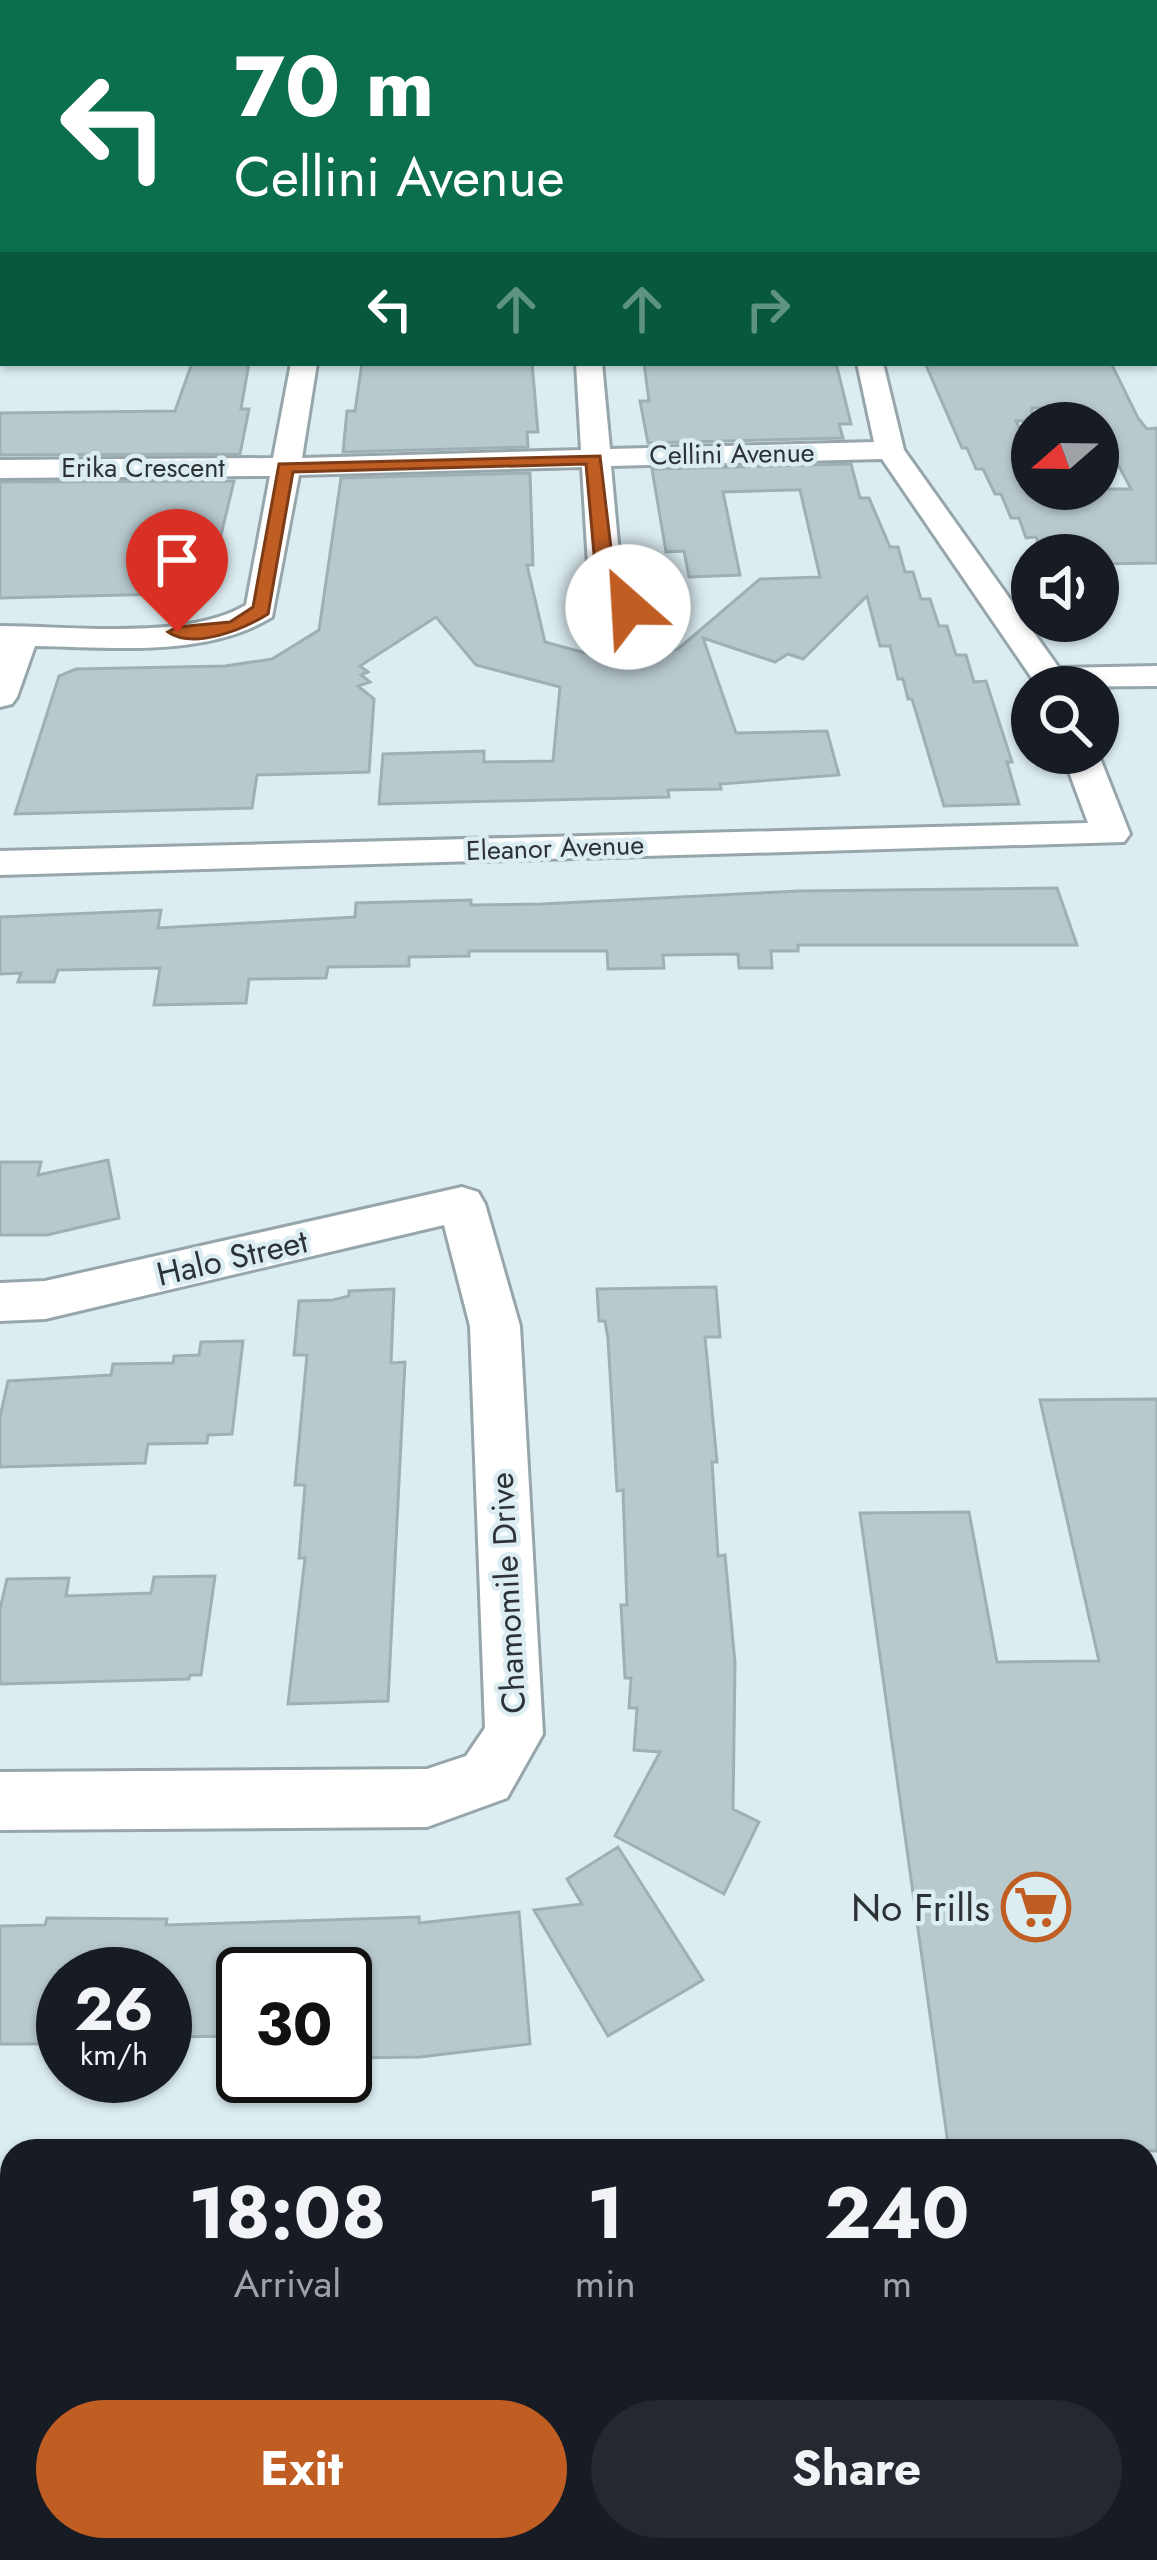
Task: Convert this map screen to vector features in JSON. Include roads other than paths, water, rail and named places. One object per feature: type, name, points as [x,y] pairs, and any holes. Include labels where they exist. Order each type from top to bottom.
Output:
[{"type":"street","points":[[0,697],[11,636],[216,632],[251,620],[261,610],[303,366]]},
{"type":"street","points":[[590,366],[604,565],[628,607]]},
{"type":"street","points":[[871,366],[890,451],[1042,666]]},
{"type":"street","name":"Cellini Avenue","points":[[285,467],[890,451]]},
{"type":"street","name":"Erika Crescent","points":[[0,470],[285,467]]},
{"type":"street","points":[[1119,678],[1157,676]]},
{"type":"street","name":"Eleanor Avenue","points":[[0,863],[1111,834],[1088,774]]},
{"type":"street","name":"Halo Street","points":[[0,1302],[45,1300],[462,1204]]},
{"type":"street","name":"Chamomile Drive","points":[[0,1801],[427,1798],[486,1778],[514,1734],[495,1326],[462,1204]]},
{"type":"place","name":"No Frills","points":[[1036,1907]]}]
